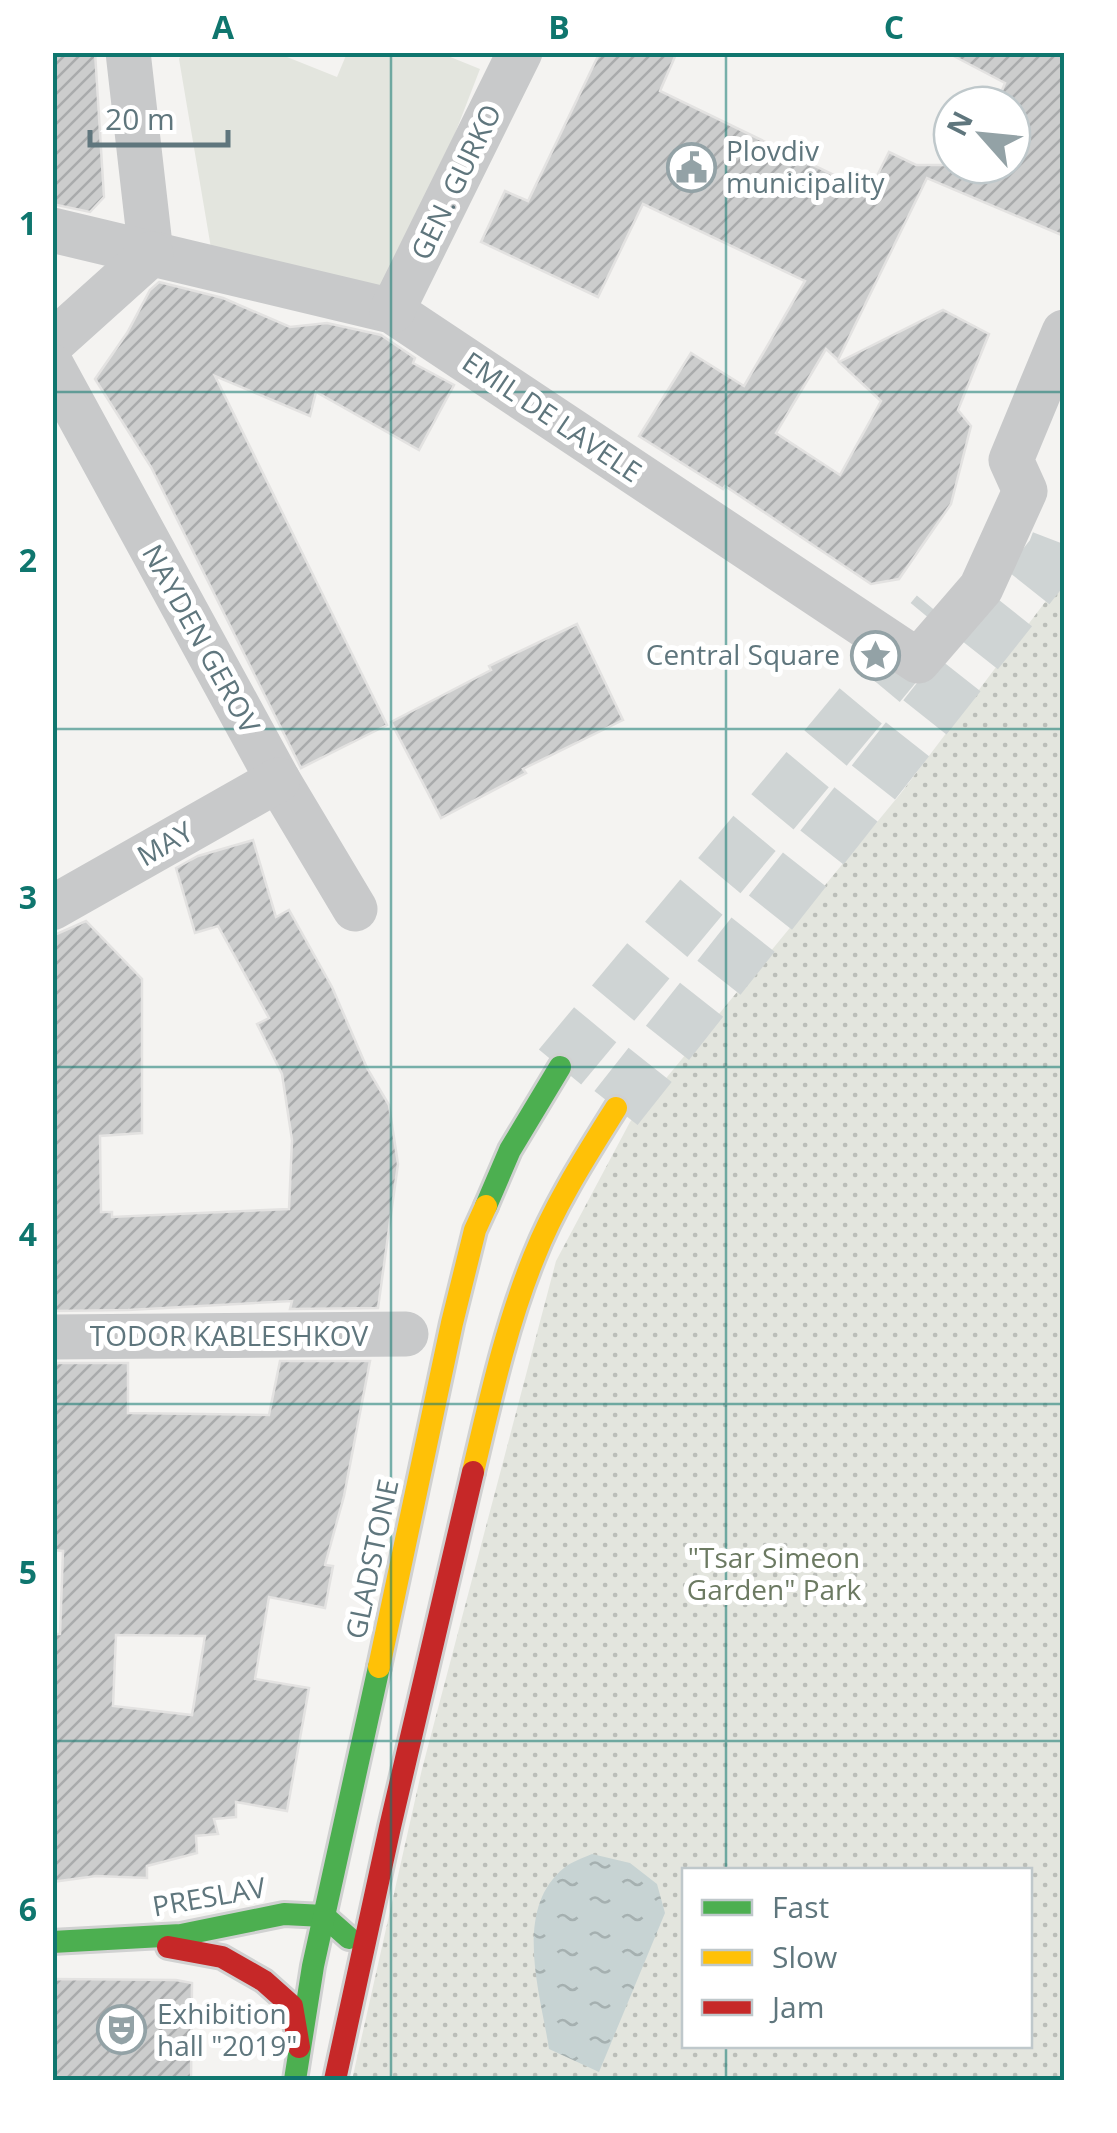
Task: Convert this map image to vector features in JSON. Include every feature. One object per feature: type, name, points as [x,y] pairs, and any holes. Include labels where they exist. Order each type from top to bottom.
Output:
[{"type":"main road","name":"GLADSTONE","points":[[295,2080],[324,1916],[475,1230],[510,1150],[560,1067]]},
{"type":"main road","points":[[335,2080],[504,1342],[534,1256],[567,1187],[616,1108]]},
{"type":"main road","name":"PRESLAV","points":[[52,1942],[130,1940],[229,1927],[284,1914],[324,1916]]},
{"type":"main road","points":[[324,1916],[362,1950]]},
{"type":"main road","points":[[130,1940],[222,1957],[254,1974],[292,2006],[299,2046]]},
{"type":"street","points":[[128,52],[151,254]]},
{"type":"street","name":"GEN. GURKO","points":[[392,310],[520,52]]},
{"type":"street","points":[[52,230],[151,254]]},
{"type":"street","points":[[52,343],[151,254]]},
{"type":"street","name":"EMIL DE LAVELE","points":[[151,254],[392,310],[918,662],[980,588],[1025,492],[1011,460],[1064,332]]},
{"type":"street","name":"NAYDEN GEROV","points":[[52,366],[278,780],[355,909]]},
{"type":"street","name":"MAY","points":[[52,908],[278,780]]},
{"type":"street","name":"TODOR KABLESHKOV","points":[[52,1337],[406,1334]]},
{"type":"green space","points":[[438,52],[480,69],[393,294],[212,254],[179,59],[182,53],[277,53],[337,77],[347,53]]},
{"type":"green space","name":"\"Tsar Simeon Garden\" Park","points":[[1064,577],[1064,2080],[352,2080],[422,1769],[556,1261],[630,1122],[901,793]]},
{"type":"water","points":[[592,1854],[630,1863],[657,1884],[665,1913],[599,2072],[549,2049],[534,1954],[534,1929],[548,1886],[567,1866]]},
{"type":"building","points":[[52,52],[95,52],[104,197],[90,212],[52,204]]},
{"type":"building","points":[[600,52],[677,52],[660,91],[869,192],[889,152],[916,165],[932,165],[932,180],[927,178],[838,360],[826,349],[776,433],[840,475],[881,401],[839,362],[943,310],[989,334],[958,410],[971,426],[951,504],[899,579],[871,584],[725,486],[723,489],[639,436],[691,353],[744,386],[805,281],[643,204],[598,297],[481,242],[505,191],[528,201]]},
{"type":"building","points":[[946,52],[1064,52],[1064,236],[944,185],[1032,185],[1032,85],[1004,85]]},
{"type":"building","points":[[159,282],[223,298],[290,327],[327,323],[381,335],[415,358],[413,363],[454,385],[419,450],[316,392],[310,416],[215,376],[387,725],[301,768],[151,467],[95,379],[127,333],[150,290]]},
{"type":"building","points":[[577,624],[623,720],[523,769],[526,773],[441,818],[391,722],[491,670],[489,666]]},
{"type":"building","points":[[253,840],[276,917],[289,910],[332,987],[367,1068],[389,1105],[398,1164],[378,1308],[290,1309],[292,1301],[52,1311],[52,936],[86,921],[142,979],[142,1133],[100,1136],[101,1212],[112,1212],[112,1217],[289,1209],[292,1140],[282,1074],[257,1024],[269,1018],[218,926],[195,933],[176,868],[198,856]]},
{"type":"building","points":[[280,1361],[370,1361],[344,1496],[325,1565],[333,1566],[325,1608],[269,1597],[255,1679],[309,1688],[287,1811],[236,1802],[236,1817],[214,1819],[218,1834],[196,1836],[197,1853],[147,1866],[147,1878],[96,1876],[52,1882],[52,1634],[60,1634],[63,1551],[52,1550],[52,1363],[128,1363],[128,1413],[269,1415]],"holes":[[[116,1635],[205,1636],[192,1715],[113,1706]]]},
{"type":"building","name":"Exhibition hall \"2019\"","points":[[52,1979],[192,1983],[191,2080],[52,2080]]},
{"type":"tunnel","points":[[616,1108],[1054,554],[1064,528]]},
{"type":"tunnel","points":[[560,1067],[938,613]]},
{"type":"traffic: fast","points":[[486,1206],[510,1150],[560,1067]]},
{"type":"traffic: fast","points":[[295,2080],[313,1966],[379,1667]]},
{"type":"traffic: fast","points":[[52,1942],[181,1935],[284,1914],[324,1916],[349,1938]]},
{"type":"traffic: slow","points":[[473,1472],[507,1336],[534,1257],[561,1199],[616,1108]]},
{"type":"traffic: slow","points":[[379,1667],[452,1323],[475,1230],[486,1206]]},
{"type":"traffic: jam","points":[[335,2080],[473,1472]]},
{"type":"traffic: jam","points":[[168,1947],[222,1957],[264,1981],[292,2006],[299,2047]]},
{"type":"place","name":"Plovdiv municipality","points":[[691,167]]},
{"type":"place","name":"Central Square","points":[[875,655]]},
{"type":"place","name":"Exhibition hall \"2019\"","points":[[122,2030]]}]
